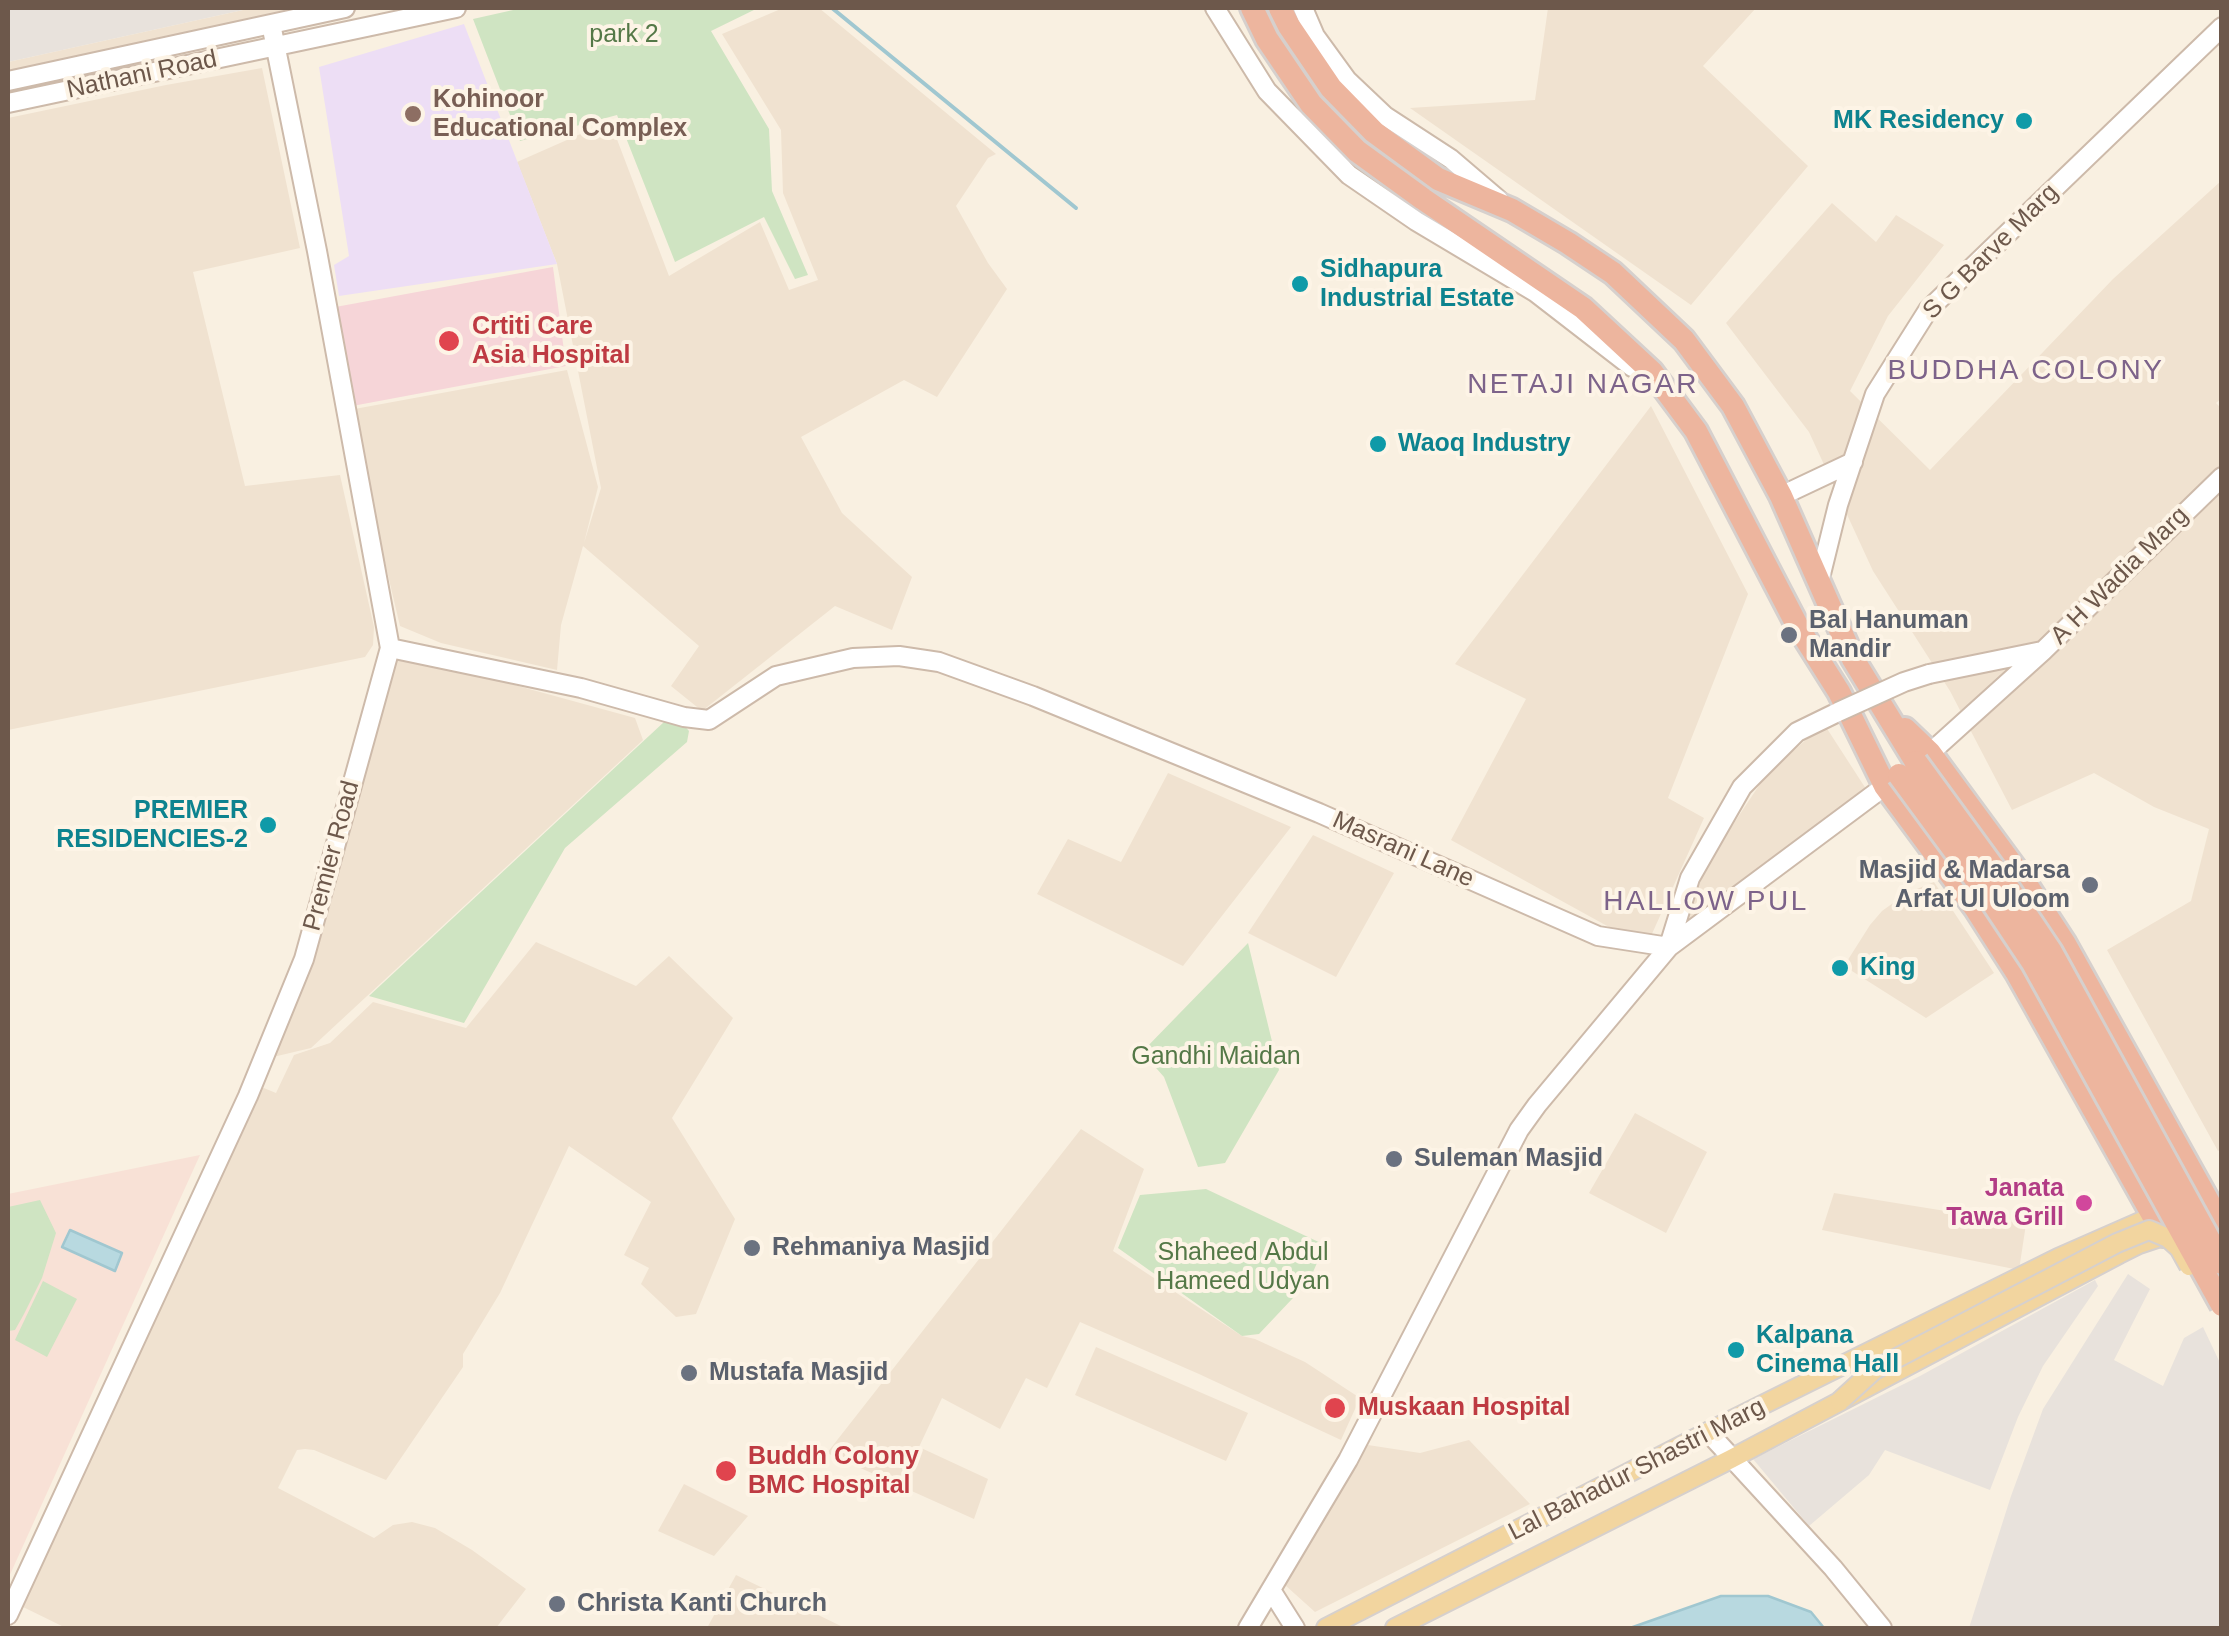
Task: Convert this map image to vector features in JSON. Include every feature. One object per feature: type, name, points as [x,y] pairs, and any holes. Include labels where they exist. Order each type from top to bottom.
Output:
[{"type":"highway","points":[[1252,8],[1267,39],[1312,104],[1357,152],[1441,224],[1583,308],[1652,372],[1696,431],[1798,627],[1859,730],[1907,769],[2022,878],[2065,944],[2217,1209]]},
{"type":"highway","points":[[1280,8],[1331,88],[1374,132],[1438,179],[1512,210],[1612,273],[1684,340],[1733,406],[1781,496],[1853,659],[1887,712],[1907,769],[1976,910],[2018,972],[2159,1225]]},
{"type":"highway","points":[[1907,769],[2008,888],[2050,952],[2222,1263]]},
{"type":"highway","points":[[1907,769],[2033,963],[2222,1305]]},
{"type":"highway","points":[[2065,1057],[2116,1032]]},
{"type":"main road","name":"Lal Bahadur Shastri Marg","points":[[1326,1628],[2058,1258],[2217,1209]]},
{"type":"main road","name":"Lal Bahadur Shastri Marg","points":[[1396,1628],[1731,1459],[2119,1254],[2159,1225]]},
{"type":"main road","points":[[1840,1401],[1874,1370],[2149,1230],[2179,1248],[2222,1322]]},
{"type":"street","points":[[8,81],[345,8]]},
{"type":"street","name":"Nathani Road","points":[[8,103],[456,8]]},
{"type":"street","points":[[1216,8],[1267,91],[1349,175],[1441,224]]},
{"type":"street","points":[[1303,8],[1315,36],[1347,80],[1386,116],[1451,159],[1512,210]]},
{"type":"street","name":"Premier Road","points":[[8,1616],[248,1096],[304,959],[390,648],[272,24]]},
{"type":"street","name":"S G Barve Marg","points":[[1820,582],[1838,505],[1875,394],[1928,310],[2222,28]]},
{"type":"street","points":[[60,70],[64,91]]},
{"type":"street","points":[[1781,496],[1853,462]]},
{"type":"street","name":"A H Wadia Marg","points":[[1669,946],[1690,878],[1742,787],[1796,732],[1904,682],[2043,651],[2222,476]]},
{"type":"street","name":"Masrani Lane","points":[[390,648],[581,688],[684,717],[709,720],[776,676],[854,658],[899,656],[938,662],[1033,696],[1320,814],[1598,936],[1669,946]]},
{"type":"street","points":[[1248,1628],[1348,1460],[1537,1104],[1669,946],[1907,769],[2043,651]]},
{"type":"street","points":[[1708,1432],[1833,1568],[1882,1628]]},
{"type":"street","points":[[1271,1590],[1295,1628]]},
{"type":"shaded area","points":[[8,8],[252,8],[8,62]]},
{"type":"shaded area","points":[[252,8],[316,8],[8,74],[8,62]]},
{"type":"shaded area","points":[[783,8],[819,8],[996,154],[988,158],[956,206],[1007,289],[937,397],[904,380],[801,437],[842,513],[912,577],[892,630],[835,606],[702,711],[671,686],[699,646],[583,546],[561,625],[557,670],[441,643],[400,626],[349,410],[567,370],[598,487],[584,543],[601,488],[557,264],[517,162],[610,121],[669,276],[760,222],[789,290],[818,280],[783,193],[781,130],[722,34]]},
{"type":"shaded area","points":[[1548,8],[1756,8],[1703,66],[1808,166],[1691,305],[1410,108],[1535,100]]},
{"type":"shaded area","name":"Kohinoor Educational Complex","points":[[464,24],[557,264],[339,296],[334,265],[349,256],[319,67]]},
{"type":"shaded area","points":[[262,68],[300,248],[193,272],[245,486],[340,475],[374,627],[373,645],[365,657],[8,730],[8,118]]},
{"type":"shaded area","points":[[2221,181],[2222,398],[2216,403],[2222,409],[2218,1151],[2107,950],[2191,901],[2209,829],[2154,807],[2094,773],[2012,810],[1950,691],[1873,571],[1809,432],[1726,323],[1832,203],[1876,242],[1896,215],[1944,245],[1888,316],[1850,391],[1930,470],[2113,279]]},
{"type":"shaded area","name":"Crtiti Care Asia Hospital","points":[[553,267],[566,366],[347,407],[330,308]]},
{"type":"shaded area","points":[[1651,406],[1748,594],[1668,798],[1704,818],[1651,936],[1609,927],[1451,840],[1526,699],[1455,664]]},
{"type":"shaded area","points":[[394,652],[635,718],[643,740],[311,1048],[273,1057]]},
{"type":"shaded area","points":[[1824,724],[1868,792],[1693,925],[1686,914],[1712,856],[1766,775]]},
{"type":"shaded area","points":[[1168,773],[1291,827],[1183,966],[1037,894],[1068,839],[1121,862]]},
{"type":"shaded area","points":[[1313,835],[1394,873],[1336,977],[1248,933]]},
{"type":"shaded area","points":[[1934,882],[1994,973],[1926,1018],[1844,966],[1882,911],[1907,893]]},
{"type":"shaded area","points":[[536,942],[636,986],[669,956],[733,1018],[672,1118],[735,1219],[696,1314],[676,1317],[641,1284],[649,1268],[624,1255],[651,1202],[569,1146],[500,1293],[463,1354],[463,1367],[386,1480],[305,1449],[297,1450],[278,1488],[374,1538],[393,1525],[412,1522],[435,1528],[472,1550],[526,1589],[496,1628],[66,1628],[21,1606],[259,1086],[276,1093],[294,1055],[330,1043],[373,1002],[466,1028]]},
{"type":"shaded area","points":[[1635,1113],[1707,1152],[1666,1233],[1589,1193]]},
{"type":"shaded area","points":[[1081,1129],[1144,1169],[1113,1251],[1242,1336],[1305,1362],[1360,1398],[1341,1440],[1080,1322],[1047,1388],[1026,1378],[1000,1429],[942,1398],[919,1447],[988,1479],[974,1519],[827,1453]]},
{"type":"shaded area","points":[[200,1155],[8,1579],[8,1194]]},
{"type":"shaded area","points":[[1834,1193],[2026,1224],[2019,1270],[1822,1230]]},
{"type":"shaded area","points":[[2128,1274],[2150,1289],[2114,1360],[2163,1386],[2184,1338],[2203,1327],[2221,1365],[2221,1628],[1969,1628],[2043,1409]]},
{"type":"shaded area","points":[[2095,1280],[2098,1286],[2043,1366],[1990,1490],[1885,1450],[1869,1475],[1809,1526],[1753,1459],[1920,1376]]},
{"type":"shaded area","points":[[1096,1347],[1248,1413],[1226,1461],[1075,1395]]},
{"type":"shaded area","points":[[1469,1440],[1530,1504],[1315,1612],[1285,1585],[1368,1445],[1420,1453]]},
{"type":"shaded area","points":[[684,1484],[748,1516],[714,1556],[658,1531]]},
{"type":"shaded area","points":[[736,1575],[845,1628],[707,1628]]},
{"type":"green space","name":"park 2","points":[[522,8],[758,8],[711,31],[769,129],[772,191],[808,275],[795,279],[764,217],[675,262],[617,115],[520,141],[473,19]]},
{"type":"green space","points":[[664,722],[681,722],[689,731],[687,742],[565,848],[464,1023],[369,996]]},
{"type":"green space","name":"Gandhi Maidan","points":[[1248,943],[1279,1070],[1225,1163],[1198,1167],[1164,1077],[1142,1052]]},
{"type":"green space","name":"Shaheed Abdul Hameed Udyan","points":[[1206,1189],[1325,1245],[1309,1281],[1259,1334],[1242,1336],[1118,1248],[1140,1195]]},
{"type":"green space","points":[[40,1200],[56,1233],[42,1278],[15,1330],[8,1331],[8,1207]]},
{"type":"green space","points":[[43,1281],[77,1299],[47,1357],[15,1340]]},
{"type":"water","points":[[70,1230],[122,1253],[115,1271],[62,1247]]},
{"type":"water","points":[[1721,1596],[1768,1596],[1811,1612],[1824,1628],[1630,1628]]},
{"type":"waterway","points":[[832,8],[1076,208]]},
{"type":"place","name":"Kohinoor Educational Complex","points":[[413,114]]},
{"type":"place","name":"MK Residency","points":[[2024,121]]},
{"type":"place","name":"Sidhapura Industrial Estate","points":[[1300,284]]},
{"type":"place","name":"Crtiti Care Asia Hospital","points":[[449,341]]},
{"type":"place","name":"Waoq Industry","points":[[1378,444]]},
{"type":"place","name":"Bal Hanuman Mandir","points":[[1789,635]]},
{"type":"place","name":"PREMIER RESIDENCIES-2","points":[[268,825]]},
{"type":"place","name":"Masjid & Madarsa Arfat Ul Uloom","points":[[2090,885]]},
{"type":"place","name":"King","points":[[1840,968]]},
{"type":"place","name":"Suleman Masjid","points":[[1394,1159]]},
{"type":"place","name":"Janata Tawa Grill","points":[[2084,1203]]},
{"type":"place","name":"Rehmaniya Masjid","points":[[752,1248]]},
{"type":"place","name":"Kalpana Cinema Hall","points":[[1736,1350]]},
{"type":"place","name":"Mustafa Masjid","points":[[689,1373]]},
{"type":"place","name":"Muskaan Hospital","points":[[1335,1408]]},
{"type":"place","name":"Buddh Colony BMC Hospital","points":[[726,1471]]},
{"type":"place","name":"Christa Kanti Church","points":[[557,1604]]},
{"type":"district","name":"BUDDHA COLONY","points":[[2026,371]]},
{"type":"district","name":"NETAJI NAGAR","points":[[1583,385]]},
{"type":"district","name":"HALLOW PUL","points":[[1706,902]]}]
